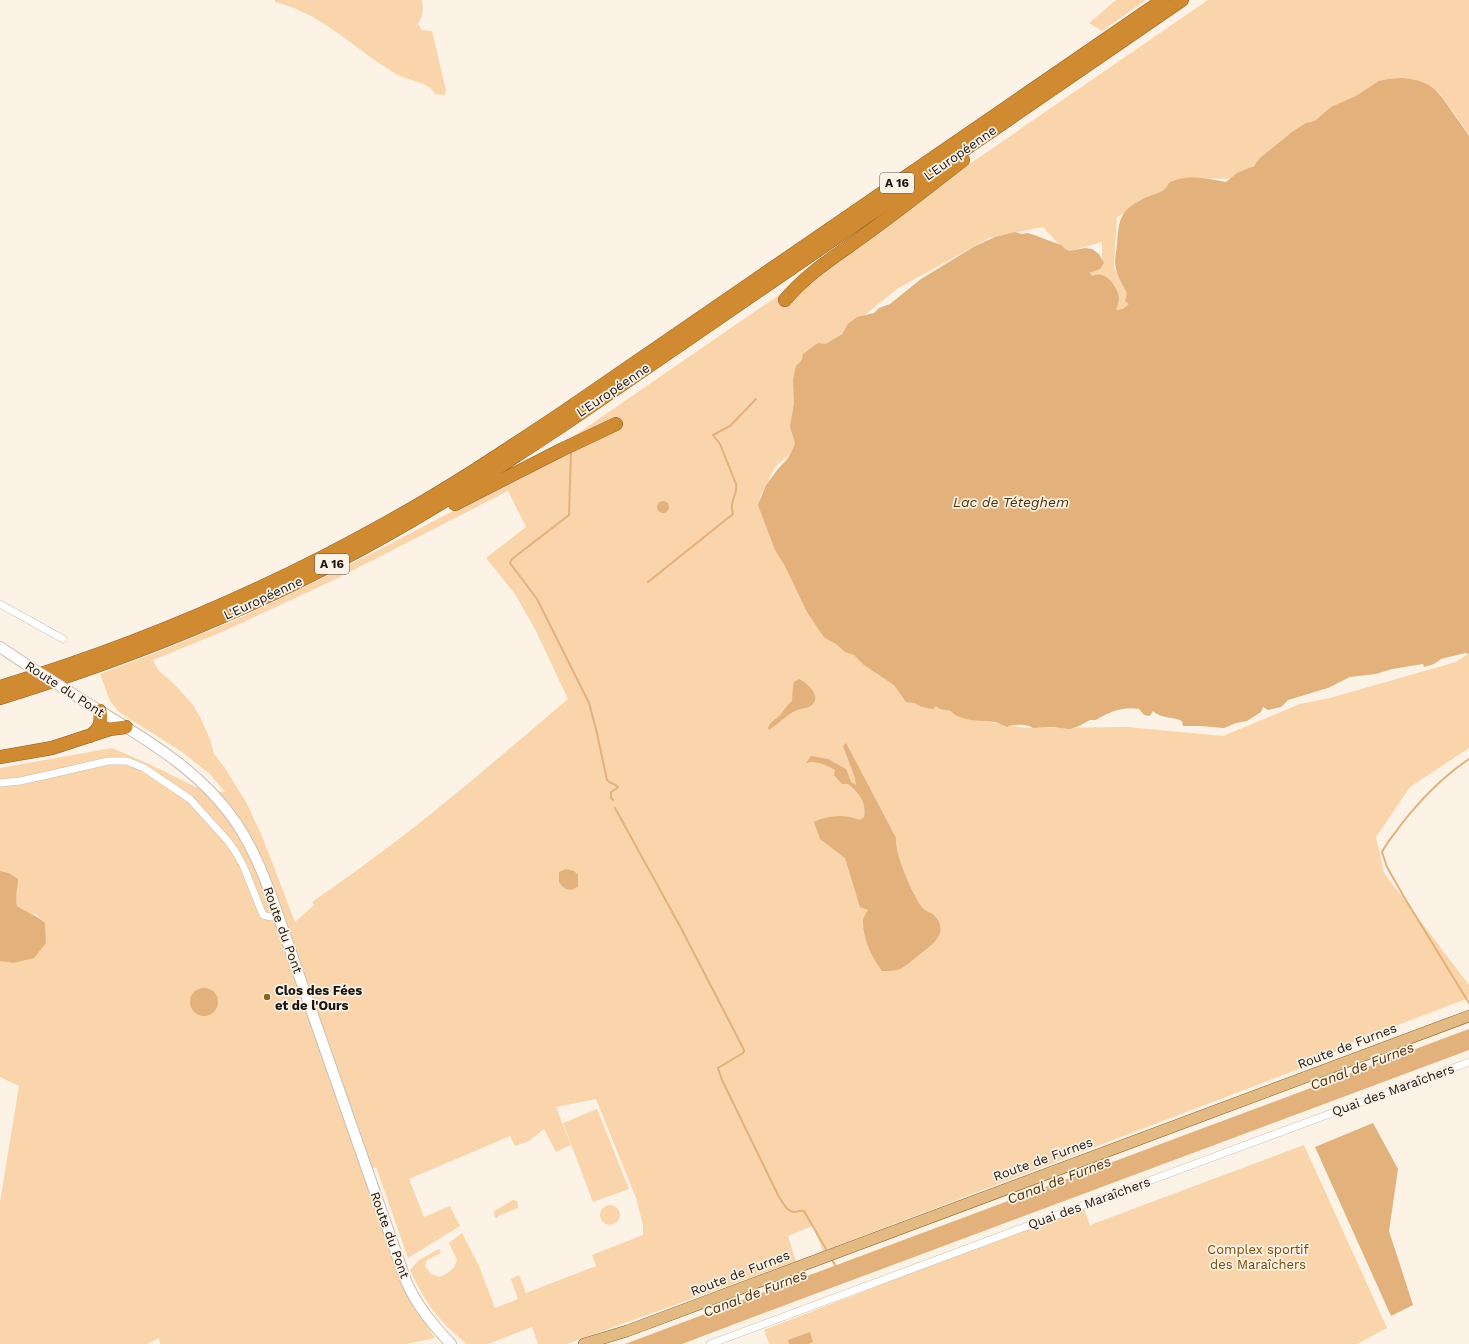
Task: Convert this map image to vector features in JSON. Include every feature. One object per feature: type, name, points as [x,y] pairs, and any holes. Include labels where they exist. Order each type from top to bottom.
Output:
[{"type":"highway","name":"L'Européenne","points":[[0,687],[120,647],[214,609],[329,554],[419,504],[483,466],[562,413],[1163,0]]},
{"type":"highway","name":"L'Européenne","points":[[0,698],[109,662],[197,628],[301,580],[387,535],[475,483],[549,434],[1182,0]]},
{"type":"highway","points":[[785,300],[811,274],[906,204],[1081,69]]},
{"type":"highway","points":[[387,535],[427,518],[567,447],[616,424]]},
{"type":"highway","points":[[90,736],[100,725],[100,711]]},
{"type":"highway","points":[[0,757],[48,749],[113,728],[126,728]]},
{"type":"main road","name":"Route du Pont","points":[[0,647],[178,762],[203,783],[224,806],[240,828],[252,851],[278,915],[406,1282],[422,1309],[442,1334],[453,1344]]},
{"type":"main road","name":"Route de Furnes","points":[[598,1344],[627,1331],[1469,1016]]},
{"type":"main road","name":"Route de Furnes","points":[[584,1344],[627,1331]]},
{"type":"street","points":[[0,604],[63,639]]},
{"type":"street","points":[[0,783],[20,781],[108,761],[123,761],[136,764],[178,790],[199,808],[238,855],[263,915],[270,917],[278,915]]},
{"type":"street","name":"Quai des Maraîchers","points":[[710,1344],[1469,1062]]},
{"type":"green space","points":[[275,0],[422,0],[423,13],[418,24],[422,30],[432,31],[446,90],[445,95],[435,94],[424,84],[398,75],[324,24],[309,15],[275,2]]},
{"type":"green space","points":[[1116,0],[1146,0],[1102,31],[1089,23]]},
{"type":"green space","points":[[1208,0],[1469,0],[1469,135],[1439,92],[1387,80],[1315,123],[1234,179],[1191,178],[1117,217],[1114,267],[1127,293],[1132,312],[1100,326],[1078,278],[1102,260],[1102,242],[1066,252],[1043,227],[989,238],[897,289],[834,340],[801,358],[796,449],[775,467],[760,497],[771,527],[984,721],[1025,728],[1127,727],[1223,736],[1300,704],[1330,698],[1456,662],[1469,653],[1469,748],[1410,787],[1376,837],[1384,873],[1469,985],[1469,998],[1351,1043],[1317,1062],[823,1251],[813,1226],[788,1236],[796,1261],[567,1344],[538,1344],[532,1327],[488,1344],[467,1344],[440,1319],[433,1310],[421,1292],[410,1270],[419,1260],[439,1249],[441,1253],[427,1260],[425,1266],[431,1274],[439,1277],[453,1269],[457,1260],[449,1243],[462,1233],[479,1266],[495,1308],[518,1299],[511,1279],[519,1275],[526,1293],[596,1266],[592,1255],[643,1235],[643,1225],[636,1198],[596,1099],[556,1107],[571,1145],[556,1152],[544,1129],[529,1141],[515,1146],[510,1136],[409,1179],[424,1217],[450,1206],[460,1226],[408,1258],[376,1167],[364,1172],[409,1297],[435,1338],[406,1344],[160,1344],[159,1338],[147,1344],[0,1344],[0,1202],[19,1086],[0,1077],[0,961],[13,963],[46,943],[45,923],[37,915],[25,912],[17,906],[16,898],[18,890],[9,873],[0,871],[0,768],[112,748],[204,791],[225,792],[210,774],[182,752],[119,712],[110,701],[100,674],[168,648],[242,617],[355,562],[526,473],[571,438]],"holes":[[[508,491],[526,527],[486,558],[515,594],[535,629],[568,699],[408,832],[312,902],[314,905],[295,922],[262,836],[246,802],[225,768],[214,754],[210,739],[200,717],[193,705],[176,686],[158,670],[153,660],[222,632],[334,580]]]},
{"type":"green space","points":[[597,1109],[629,1189],[593,1202],[563,1123]]},
{"type":"green space","name":"Complex sportif des Maraîchers","points":[[1304,1145],[1387,1328],[1357,1344],[769,1344],[764,1330],[943,1261],[1084,1209],[1090,1225]]},
{"type":"green space","points":[[513,1200],[517,1201],[518,1208],[496,1218],[494,1211]]},
{"type":"green space","points":[[606,1205],[614,1205],[620,1211],[620,1219],[614,1225],[606,1225],[600,1219],[600,1211]]},
{"type":"water","name":"Lac de Téteghem","points":[[1403,78],[1413,79],[1433,88],[1443,98],[1469,136],[1469,654],[1465,653],[1441,659],[1434,664],[1424,667],[1423,664],[1392,669],[1376,674],[1350,677],[1328,688],[1288,700],[1281,707],[1268,710],[1263,707],[1261,712],[1247,721],[1236,723],[1224,728],[1183,726],[1182,721],[1178,719],[1156,714],[1153,711],[1150,716],[1144,715],[1139,709],[1128,708],[1116,710],[1096,720],[1090,720],[1070,729],[1052,727],[1033,728],[1020,725],[1012,725],[1007,727],[995,722],[965,719],[955,715],[951,711],[940,709],[936,706],[933,709],[915,703],[906,702],[894,685],[864,665],[854,655],[845,652],[836,644],[825,638],[807,612],[785,566],[775,550],[758,505],[766,485],[788,458],[795,443],[790,427],[794,403],[793,379],[796,366],[801,361],[803,354],[818,343],[826,344],[842,334],[848,324],[857,317],[874,313],[879,308],[890,304],[921,279],[975,246],[995,237],[1015,232],[1034,235],[1061,245],[1069,251],[1085,248],[1092,249],[1099,254],[1104,263],[1100,269],[1089,273],[1093,276],[1098,274],[1102,275],[1110,280],[1116,289],[1119,298],[1116,310],[1123,309],[1129,304],[1125,301],[1127,294],[1115,266],[1115,257],[1120,221],[1131,206],[1147,197],[1163,191],[1169,183],[1183,178],[1205,178],[1226,182],[1237,173],[1254,166],[1260,158],[1292,132],[1306,123],[1315,121],[1331,107],[1356,96],[1379,81]]},
{"type":"water","points":[[661,501],[665,501],[669,507],[665,513],[661,513],[657,509],[657,505]]},
{"type":"water","points":[[799,679],[806,683],[812,690],[815,701],[809,707],[792,712],[769,730],[768,728],[771,724],[792,701],[794,682]]},
{"type":"water","points":[[846,743],[896,838],[896,845],[904,873],[917,900],[922,908],[934,915],[939,921],[940,933],[938,938],[907,965],[899,969],[882,971],[875,960],[866,941],[863,928],[863,920],[868,910],[860,907],[845,858],[820,839],[814,822],[837,816],[860,820],[864,817],[864,807],[859,794],[848,784],[842,784],[834,775],[835,770],[817,763],[806,763],[811,756],[828,759],[846,769],[851,782],[856,785],[855,778],[843,746]]},
{"type":"water","points":[[566,869],[574,871],[578,875],[578,886],[570,890],[563,887],[559,882],[559,872]]},
{"type":"water","points":[[0,871],[9,873],[18,879],[16,899],[17,906],[45,923],[46,943],[34,958],[13,963],[0,961]]},
{"type":"water","points":[[204,988],[214,992],[218,1002],[214,1012],[204,1016],[194,1012],[190,1002],[194,992]]},
{"type":"water","points":[[1469,1029],[1469,1050],[682,1344],[625,1344]]},
{"type":"water","points":[[1373,1123],[1398,1169],[1389,1231],[1413,1305],[1391,1316],[1315,1147]]},
{"type":"water","points":[[810,1332],[813,1342],[808,1344],[789,1344],[788,1340]]},
{"type":"waterway","points":[[648,582],[733,514],[732,505],[736,492],[736,484],[720,444],[713,435],[730,426],[756,399]]},
{"type":"waterway","points":[[571,451],[569,515],[512,559],[510,563],[537,599],[589,703],[607,780],[618,787],[611,792],[611,798],[613,800]]},
{"type":"waterway","points":[[1469,759],[1449,774],[1423,798],[1400,826],[1382,852],[1387,867],[1404,897],[1469,1003]]},
{"type":"waterway","points":[[615,808],[681,928],[743,1048],[743,1053],[718,1068],[722,1080],[779,1197],[791,1211],[804,1211],[826,1249]]},
{"type":"waterway","points":[[832,1260],[837,1268]]},
{"type":"place","name":"Clos des Fées et de l'Ours","points":[[267,997]]},
{"type":"water label","name":"Canal de Furnes","points":[[1362,1066]]},
{"type":"water label","name":"Canal de Furnes","points":[[1059,1180]]},
{"type":"water label","name":"Canal de Furnes","points":[[755,1293]]}]
